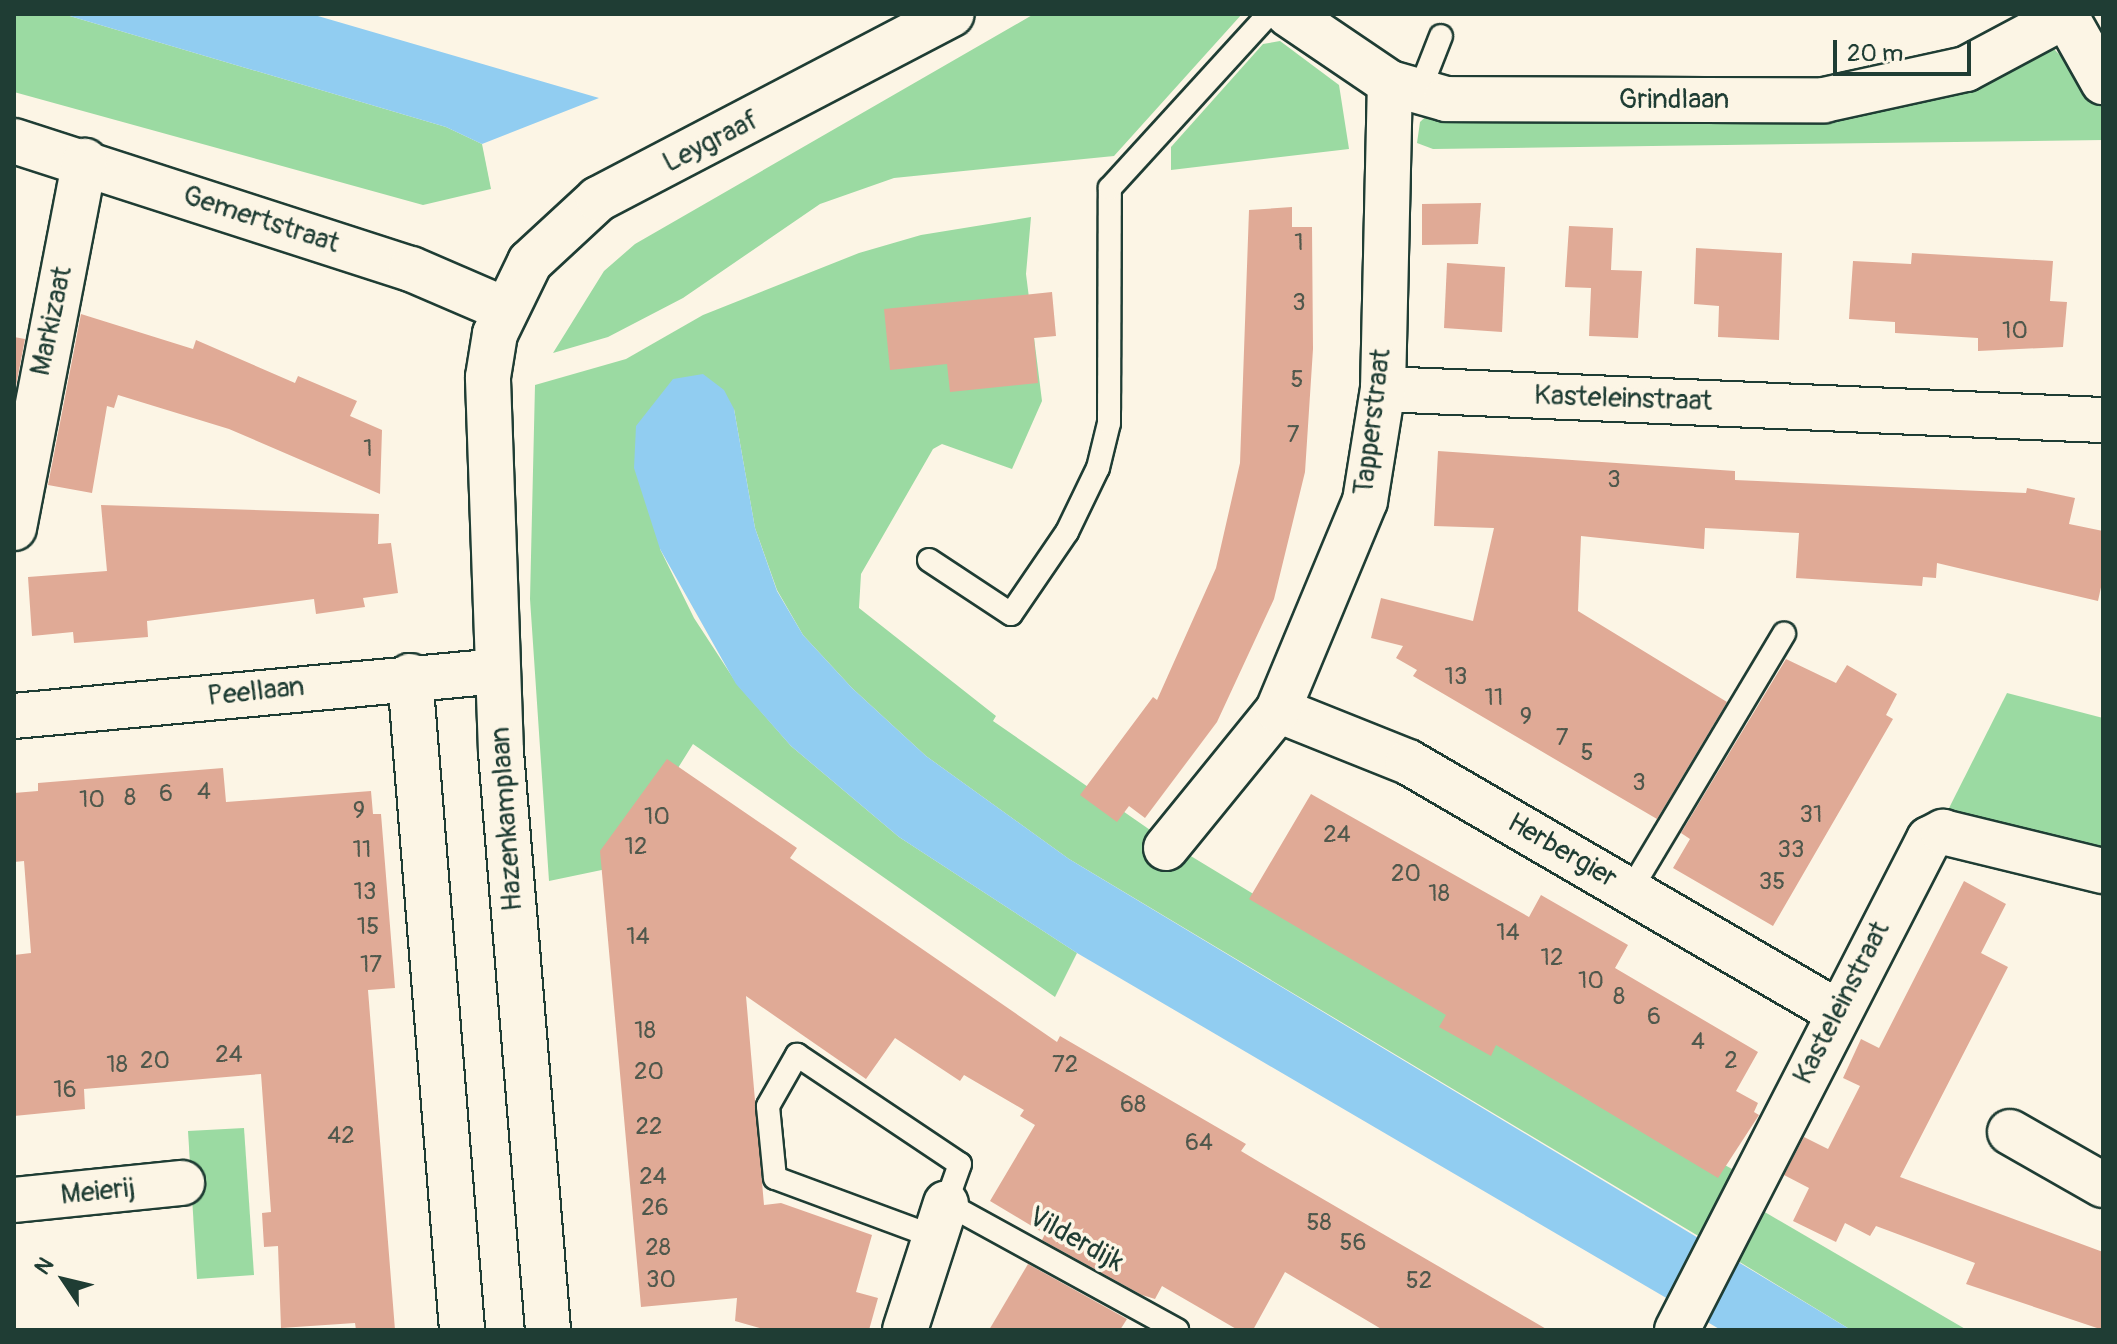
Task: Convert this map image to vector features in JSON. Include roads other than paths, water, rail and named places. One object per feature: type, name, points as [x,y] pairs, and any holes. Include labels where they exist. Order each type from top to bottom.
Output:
[{"type":"street","name":"Leygraaf","points":[[504,309],[530,262],[598,199],[952,14]]},
{"type":"street","name":"Grindlaan","points":[[1288,14],[1405,87],[1446,99],[1824,100],[1966,69],[2068,15],[2103,82]]},
{"type":"street","name":"Tapperstraat","points":[[1166,848],[1278,710],[1365,501],[1383,389],[1405,87]]},
{"type":"street","name":"Gemertstraat","points":[[14,141],[85,161],[411,269],[504,309]]},
{"type":"street","name":"Markizaat","points":[[14,528],[85,161]]},
{"type":"street","name":"Hazenkamplaan","points":[[504,309],[488,377],[498,671],[548,1330]]},
{"type":"street","name":"Kasteleinstraat","points":[[1383,389],[2103,420]]},
{"type":"street","name":"Peellaan","points":[[14,716],[410,676],[498,671]]},
{"type":"street","points":[[410,676],[462,1330]]},
{"type":"street","name":"Herbergier","points":[[1278,710],[1408,762],[1836,1011]]},
{"type":"street","name":"Kasteleinstraat","points":[[1677,1330],[1729,1236],[1836,1011],[1929,839],[1943,832],[2103,871]]},
{"type":"street","points":[[2010,1132],[2103,1185]]},
{"type":"street","name":"Meierij","points":[[14,1200],[182,1183]]},
{"type":"street","points":[[905,1330],[939,1220]]},
{"type":"lane","points":[[929,560],[1011,614],[1067,532],[1098,468],[1109,423],[1110,188],[1269,14]]},
{"type":"lane","points":[[1405,87],[1441,36]]},
{"type":"lane","points":[[1630,891],[1784,634]]},
{"type":"lane","name":"Vilderdijk","points":[[939,1220],[960,1164],[797,1055],[768,1106],[775,1178],[939,1220],[1177,1330]]},
{"type":"water","points":[[63,14],[311,14],[599,98],[482,144],[446,127]]},
{"type":"water","points":[[703,374],[724,390],[734,409],[755,528],[777,591],[803,635],[852,688],[926,756],[1069,859],[1851,1330],[1721,1330],[1077,953],[899,837],[791,746],[736,684],[660,549],[634,468],[636,426],[673,379]]}]
